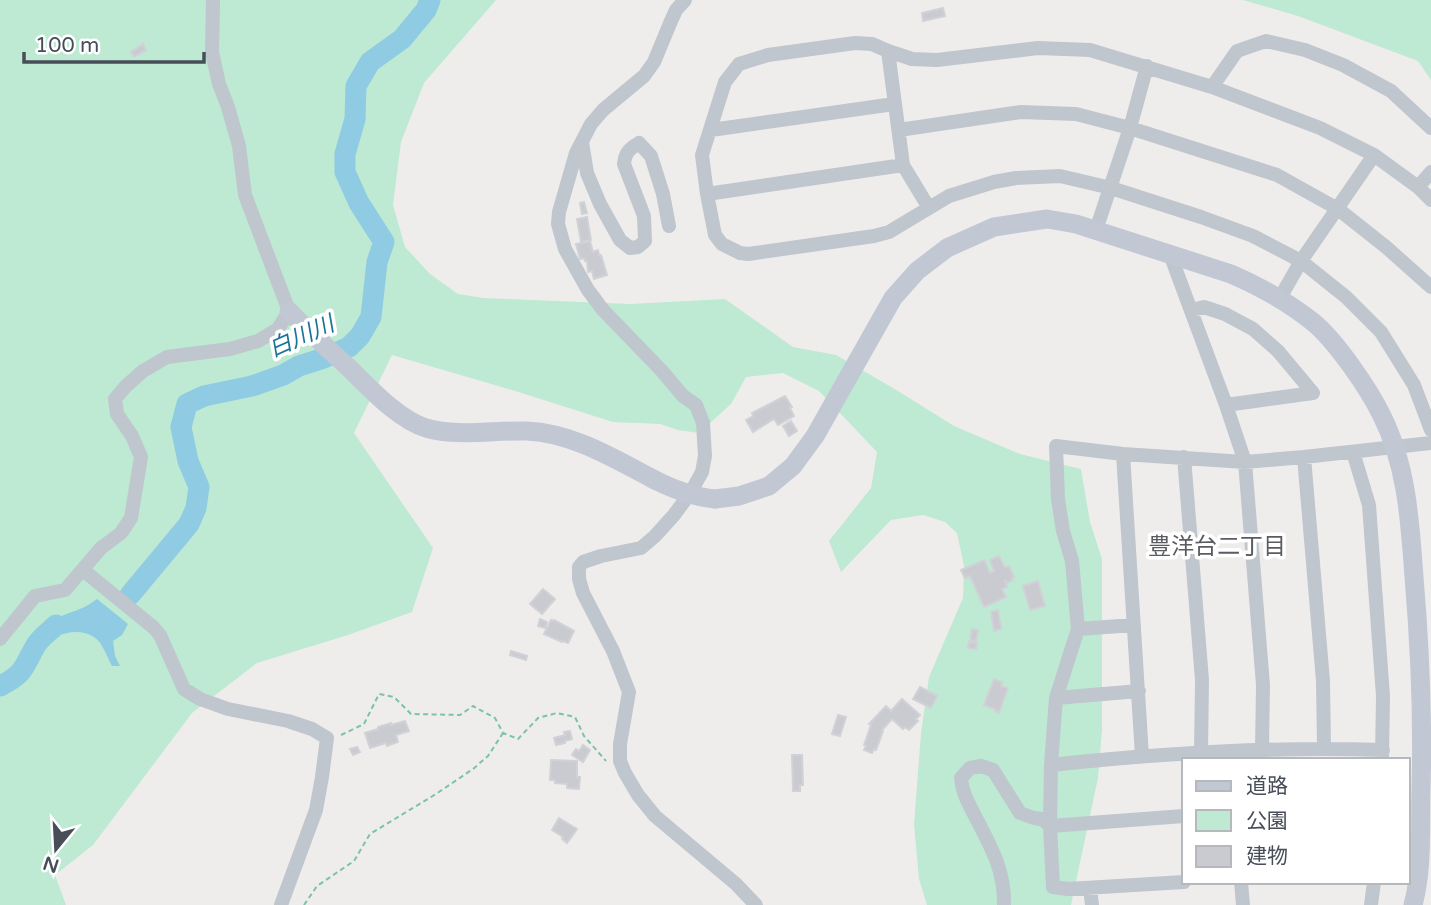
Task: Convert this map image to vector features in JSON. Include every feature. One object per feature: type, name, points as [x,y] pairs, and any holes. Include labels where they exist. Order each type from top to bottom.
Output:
[{"type":"street","points":[[212,0],[212,52],[219,84],[239,146],[244,195],[294,316],[381,399],[424,427],[447,432],[530,431],[565,438],[596,450],[680,492],[697,497],[715,499],[739,496],[769,486],[793,466],[816,436],[893,298],[917,271],[947,248],[994,227],[1047,219],[1097,230],[1231,274],[1280,298],[1316,324],[1342,354],[1383,417],[1406,490],[1427,755],[1420,860],[1413,905]]},
{"type":"street","points":[[685,0],[670,20],[654,62],[644,76],[603,110],[591,124],[576,153],[558,224],[565,249],[588,290],[603,310],[683,396],[696,405],[703,423],[705,456],[702,472],[691,492],[656,536],[641,548],[583,562],[579,567],[579,579],[629,692],[620,744],[620,761],[625,773],[656,816],[736,884],[756,905]]},
{"type":"street","points":[[1212,87],[1237,51],[1266,41],[1305,50],[1343,65],[1391,91],[1431,128]]},
{"type":"street","points":[[1431,200],[1418,187],[1374,155],[1320,128],[1212,87],[1090,50],[1038,48],[937,60],[912,59],[872,44],[855,43],[768,55],[739,64],[725,82],[702,155],[715,235],[722,244],[740,253],[874,236],[889,232],[949,196],[972,188],[1016,178],[1060,176],[1111,188],[1253,236],[1301,261],[1346,297],[1381,332],[1414,385],[1431,430]]},
{"type":"street","points":[[888,51],[903,165],[929,208]]},
{"type":"street","points":[[1097,230],[1147,66]]},
{"type":"street","points":[[711,130],[894,104]]},
{"type":"street","points":[[899,130],[1021,112],[1076,114],[1129,128],[1277,175],[1338,209],[1431,287]]},
{"type":"street","points":[[582,142],[587,173],[600,204],[621,240],[631,248],[645,242],[644,216],[624,164],[625,155],[639,143],[650,156],[663,194],[669,226]]},
{"type":"street","points":[[1280,298],[1301,261],[1374,155]]},
{"type":"street","points":[[707,194],[903,165]]},
{"type":"street","points":[[1418,187],[1431,172]]},
{"type":"street","points":[[1170,254],[1245,461],[1262,685],[1262,749]]},
{"type":"street","points":[[1191,310],[1204,307],[1225,314],[1253,329],[1278,351],[1313,393],[1226,405]]},
{"type":"street","points":[[0,639],[35,596],[65,590],[101,548],[121,533],[131,518],[141,457],[132,436],[117,414],[115,399],[126,386],[143,371],[167,357],[230,349],[258,341],[294,316]]},
{"type":"street","points":[[1182,881],[1068,889],[1053,887],[1050,826],[1056,698],[1078,629],[1072,561],[1063,531],[1058,499],[1056,446],[1124,454],[1245,461],[1431,443]]},
{"type":"street","points":[[1051,765],[1262,749],[1324,748],[1382,755],[1383,696],[1369,505],[1353,452]]},
{"type":"street","points":[[1124,454],[1142,756]]},
{"type":"street","points":[[1184,457],[1209,754]]},
{"type":"street","points":[[1304,457],[1323,681],[1324,748]]},
{"type":"street","points":[[83,570],[160,635],[184,689],[200,699],[228,709],[288,721],[312,729],[327,738],[316,810],[281,905]]},
{"type":"street","points":[[1078,629],[1134,625]]},
{"type":"street","points":[[1056,698],[1139,691]]},
{"type":"street","points":[[1004,905],[1000,869],[962,791],[961,778],[970,768],[981,766],[993,770],[1020,813],[1042,819],[1050,826],[1182,816]]},
{"type":"street","points":[[1241,884],[1243,905]]},
{"type":"street","points":[[1371,905],[1374,884]]},
{"type":"street","points":[[1090,888],[1092,905]]},
{"type":"path","points":[[327,738],[345,735],[364,724],[379,694],[394,698],[411,715],[460,715],[473,706],[495,718],[503,733],[518,739],[538,718],[557,713],[575,717],[584,736],[610,766],[625,773]]},
{"type":"path","points":[[304,905],[317,886],[354,861],[370,834],[473,769],[488,756],[503,733]]},
{"type":"green space","points":[[0,0],[496,0],[424,83],[401,142],[393,205],[405,247],[430,274],[458,294],[483,298],[630,304],[725,299],[793,347],[836,355],[954,426],[1020,454],[1081,469],[1090,522],[1102,559],[1102,730],[1098,778],[1071,905],[927,905],[919,879],[914,825],[921,733],[929,677],[963,598],[964,566],[957,533],[945,522],[923,515],[891,520],[841,572],[829,541],[871,488],[877,452],[819,391],[783,373],[746,377],[731,404],[699,433],[660,424],[613,422],[392,355],[354,433],[433,548],[412,612],[257,663],[192,713],[93,845],[55,875],[66,905],[0,905]]},
{"type":"green space","points":[[1243,0],[1431,0],[1431,80],[1418,61],[1298,16]]},
{"type":"water","points":[[97,599],[128,624],[122,635],[113,641],[115,656],[120,666],[112,666],[94,637],[80,632],[65,633],[40,647],[34,638],[49,623]]},
{"type":"building","points":[[943,8],[945,16],[923,21],[922,13]]},
{"type":"building","points":[[143,44],[146,50],[134,57],[131,52]]},
{"type":"building","points":[[584,202],[587,213],[582,214],[580,203]]},
{"type":"building","points":[[587,217],[591,240],[581,242],[577,219]]},
{"type":"building","points":[[590,241],[593,252],[598,250],[601,255],[607,275],[594,279],[592,271],[588,272],[587,261],[580,259],[576,244]]},
{"type":"building","points":[[785,396],[794,416],[778,425],[774,419],[753,432],[746,420],[753,416],[752,413]]},
{"type":"building","points":[[791,421],[797,431],[789,436],[783,426]]},
{"type":"building","points":[[999,556],[1005,568],[1009,566],[1014,577],[1007,583],[1005,581],[1007,587],[1002,589],[1006,597],[984,607],[970,576],[965,578],[961,570],[984,560],[990,573],[994,571],[990,560]]},
{"type":"building","points":[[1038,581],[1045,606],[1030,610],[1023,586]]},
{"type":"building","points":[[543,589],[555,599],[542,614],[530,604]]},
{"type":"building","points":[[998,610],[1001,629],[994,631],[991,612]]},
{"type":"building","points":[[540,619],[547,622],[545,628],[538,626]]},
{"type":"building","points":[[551,620],[574,631],[568,643],[544,634]]},
{"type":"building","points":[[972,629],[978,630],[976,641],[970,640]]},
{"type":"building","points":[[969,642],[977,643],[976,649],[968,648]]},
{"type":"building","points":[[511,651],[527,656],[526,660],[510,655]]},
{"type":"building","points":[[994,679],[1002,682],[1001,686],[1008,688],[999,713],[984,705]]},
{"type":"building","points":[[920,687],[937,696],[931,708],[913,699]]},
{"type":"building","points":[[902,699],[920,715],[916,719],[918,721],[909,730],[905,727],[903,729],[892,719],[882,730],[876,750],[872,753],[864,750],[871,725],[869,724],[886,706],[891,711]]},
{"type":"building","points":[[838,715],[846,717],[840,736],[832,734]]},
{"type":"building","points":[[405,721],[409,731],[396,735],[398,742],[370,748],[365,733],[391,723]]},
{"type":"building","points":[[570,731],[572,739],[556,745],[554,738]]},
{"type":"building","points":[[583,745],[590,750],[583,762],[572,755]]},
{"type":"building","points":[[357,747],[360,752],[353,755],[350,749]]},
{"type":"building","points":[[792,755],[802,755],[803,785],[800,785],[800,791],[793,791]]},
{"type":"building","points":[[551,760],[577,761],[579,789],[567,788],[567,784],[550,780]]},
{"type":"building","points":[[559,818],[577,829],[567,843],[552,830]]},
{"type":"waterway","name":"白川川","points":[[130,595],[189,524],[196,508],[199,487],[188,461],[181,427],[187,404],[204,396],[252,386],[349,347],[360,336],[371,317],[377,262],[384,242],[359,203],[345,172],[345,154],[355,119],[356,86],[370,62],[402,39],[426,10],[430,0]]},
{"type":"waterway","name":"白川川","points":[[0,686],[19,673],[38,642],[56,625]]},
{"type":"district","name":"豊洋台二丁目","points":[[1217,546]]}]
